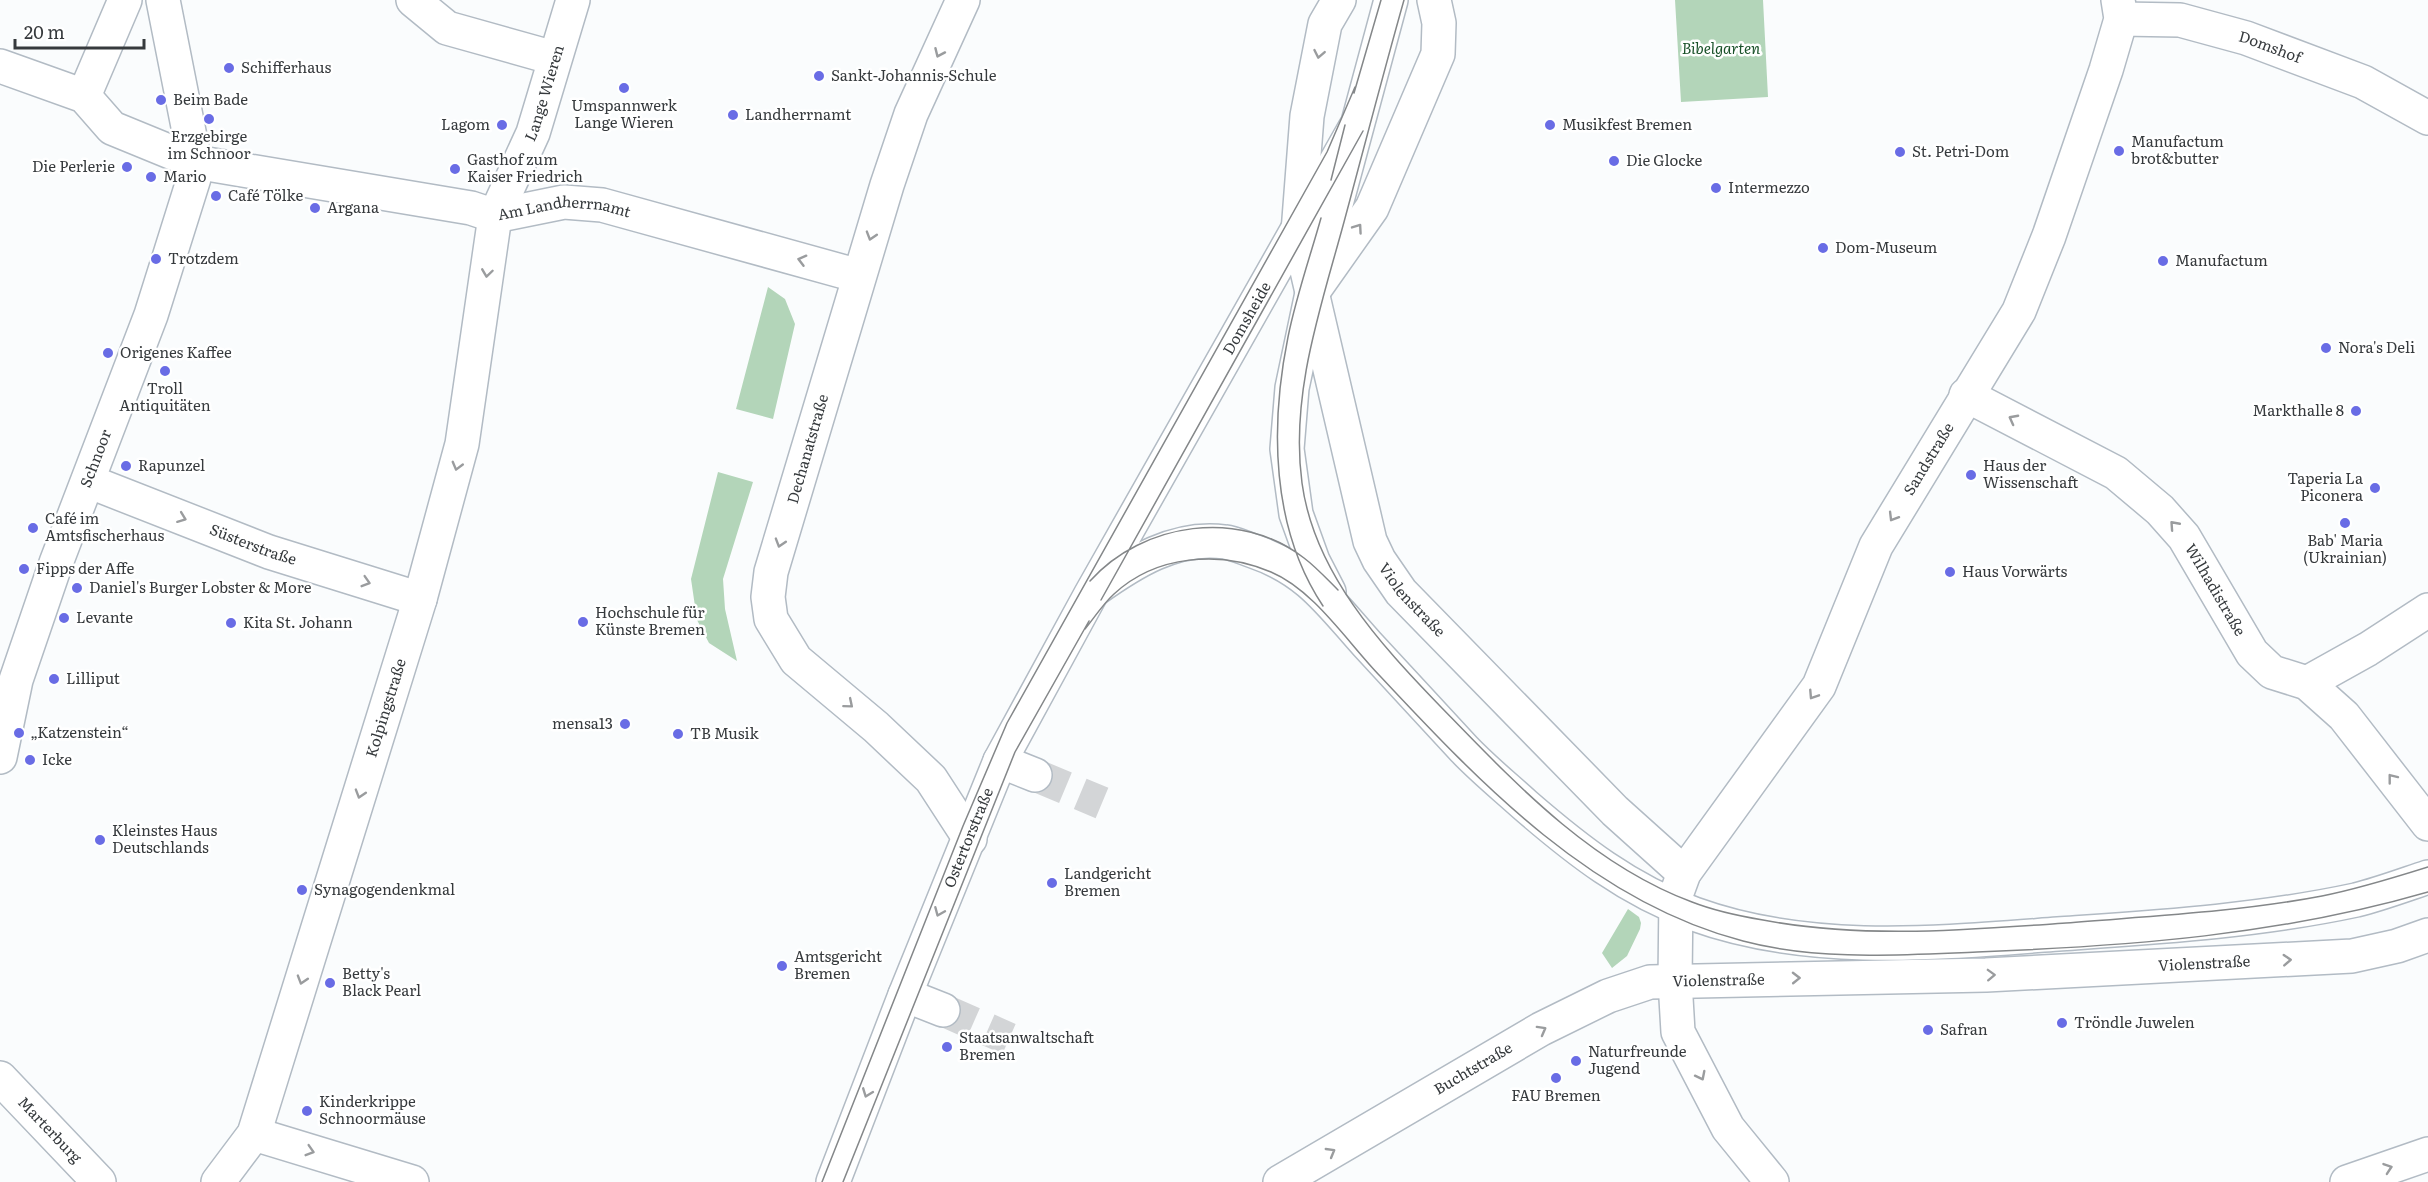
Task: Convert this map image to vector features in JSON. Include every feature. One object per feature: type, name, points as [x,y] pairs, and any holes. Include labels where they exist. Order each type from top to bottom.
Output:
[{"type":"street","points":[[0,66],[84,96],[125,0]]},
{"type":"street","points":[[163,0],[195,162]]},
{"type":"street","points":[[413,0],[447,28],[554,58]]},
{"type":"street","name":"Lange Wieren","points":[[495,216],[533,133],[573,0]]},
{"type":"street","name":"Dechanatstraße","points":[[963,0],[911,114],[859,276],[771,572],[768,597],[771,620],[796,660],[876,727],[931,779],[970,839]]},
{"type":"street","points":[[1312,293],[1298,232],[1306,116],[1325,24],[1339,0]]},
{"type":"street","name":"Domsheide","points":[[1348,445],[1312,293],[1390,0]]},
{"type":"street","points":[[1339,610],[1316,570],[1296,514],[1287,449],[1292,387],[1312,293],[1372,208],[1438,54],[1439,23],[1434,0]]},
{"type":"street","name":"Domshof","points":[[2120,9],[2180,20],[2246,38],[2364,82],[2428,118]]},
{"type":"street","name":"Sandstraße","points":[[1684,873],[1819,686],[1876,546],[2019,311],[2049,236],[2106,70],[2120,9]]},
{"type":"street","points":[[1355,128],[1388,112],[1428,78]]},
{"type":"street","name":"Am Landherrnamt","points":[[84,96],[112,128],[195,162],[471,208],[495,216],[564,202],[602,205],[859,276]]},
{"type":"street","name":"Domsheide","points":[[1140,508],[1355,128]]},
{"type":"street","name":"Schnoor","points":[[0,757],[16,680],[56,563],[151,315],[194,178],[195,162]]},
{"type":"street","name":"Kolpingstraße","points":[[218,1182],[254,1134],[420,599],[462,444],[495,216]]},
{"type":"street","name":"Wilhadistraße","points":[[1966,395],[2116,473],[2160,510],[2184,537],[2252,653],[2272,672],[2307,683],[2344,716],[2428,824]]},
{"type":"street","name":"Violenstraße","points":[[1348,445],[1371,541],[1379,560],[1401,592],[1615,811],[1684,873],[1676,895],[1675,981],[1986,975],[2352,956],[2397,946],[2428,935]]},
{"type":"street","name":"Süsterstraße","points":[[88,482],[268,552],[420,599]]},
{"type":"street","name":"Ostertorstraße","points":[[833,1182],[905,995],[1000,761],[1140,508]]},
{"type":"street","points":[[1094,590],[1123,569],[1156,552],[1194,542],[1226,542],[1263,554],[1296,570],[1339,610],[1363,640],[1467,751],[1499,782],[1598,865],[1676,907],[1725,924],[1800,939],[1860,944],[1966,941],[2221,922],[2265,916],[2360,899],[2428,877]]},
{"type":"street","points":[[2307,683],[2368,649],[2428,610]]},
{"type":"street","points":[[1000,761],[1035,775]]},
{"type":"street","points":[[1675,981],[1678,1032],[1728,1128],[1772,1182]]},
{"type":"street","name":"Buchtstraße","points":[[1280,1182],[1541,1029],[1608,996],[1650,982],[1675,981]]},
{"type":"street","points":[[905,995],[943,1010]]},
{"type":"street","name":"Marterburg","points":[[0,1078],[99,1182]]},
{"type":"street","points":[[254,1134],[412,1182]]},
{"type":"street","points":[[2348,1182],[2428,1154]]},
{"type":"green space","name":"Bibelgarten","points":[[1675,0],[1763,0],[1768,97],[1681,102]]},
{"type":"green space","points":[[768,287],[785,299],[795,324],[773,419],[736,409]]},
{"type":"green space","points":[[718,472],[753,482],[723,579],[725,609],[737,661],[709,643],[697,620],[691,579]]},
{"type":"green space","points":[[1628,909],[1639,917],[1640,929],[1627,956],[1612,968],[1602,953]]},
{"type":"tunnel","points":[[1035,775],[1102,803]]},
{"type":"tunnel","points":[[943,1010],[1009,1039]]},
{"type":"tram line","points":[[1354,93],[1381,0]]},
{"type":"tram line","points":[[1404,0],[1310,351],[1300,417],[1299,450],[1302,483],[1309,516],[1320,547],[1353,605],[1373,632],[1468,735],[1556,818],[1620,866],[1655,886],[1692,902],[1745,917],[1838,929],[1952,930],[2226,910],[2335,893],[2428,867]]},
{"type":"tram line","points":[[822,1182],[963,826],[1007,723],[1327,152],[1355,87]]},
{"type":"tram line","points":[[1331,180],[1345,125]]},
{"type":"tram line","points":[[1101,600],[1363,131]]},
{"type":"tram line","points":[[1321,218],[1288,337],[1282,371],[1277,441],[1284,510],[1293,544],[1306,576],[1323,606]]},
{"type":"tram line","points":[[1090,581],[1112,561],[1137,545],[1164,535],[1193,529],[1222,528],[1251,532],[1279,542],[1304,558],[1338,590]]},
{"type":"tram line","points":[[1085,629],[1114,594],[1149,571],[1169,564],[1210,559],[1251,565],[1271,572],[1287,580],[1316,604],[1419,717],[1500,797],[1544,835],[1589,869],[1637,898],[1689,923],[1743,941],[1771,947],[1800,952],[1889,955],[2148,942],[2317,919],[2428,892]]},
{"type":"tram line","points":[[843,1182],[1015,752],[1089,621]]},
{"type":"place","name":"Schifferhaus","points":[[229,68]]},
{"type":"place","name":"Sankt-Johannis-Schule","points":[[819,76]]},
{"type":"place","name":"Umspannwerk Lange Wieren","points":[[624,88]]},
{"type":"place","name":"Beim Bade","points":[[161,100]]},
{"type":"place","name":"Landherrnamt","points":[[733,115]]},
{"type":"place","name":"Erzgebirge im Schnoor","points":[[209,119]]},
{"type":"place","name":"Lagom","points":[[502,125]]},
{"type":"place","name":"Musikfest Bremen","points":[[1550,125]]},
{"type":"place","name":"Manufactum brot&butter","points":[[2119,151]]},
{"type":"place","name":"St. Petri-Dom","points":[[1900,152]]},
{"type":"place","name":"Die Glocke","points":[[1614,161]]},
{"type":"place","name":"Die Perlerie","points":[[127,167]]},
{"type":"place","name":"Gasthof zum Kaiser Friedrich","points":[[455,169]]},
{"type":"place","name":"Mario","points":[[151,177]]},
{"type":"place","name":"Intermezzo","points":[[1716,188]]},
{"type":"place","name":"Café Tölke","points":[[216,196]]},
{"type":"place","name":"Argana","points":[[315,208]]},
{"type":"place","name":"Dom-Museum","points":[[1823,248]]},
{"type":"place","name":"Trotzdem","points":[[156,259]]},
{"type":"place","name":"Manufactum","points":[[2163,261]]},
{"type":"place","name":"Nora's Deli","points":[[2326,348]]},
{"type":"place","name":"Origenes Kaffee","points":[[108,353]]},
{"type":"place","name":"Troll Antiquitäten","points":[[165,371]]},
{"type":"place","name":"Markthalle 8","points":[[2356,411]]},
{"type":"place","name":"Rapunzel","points":[[126,466]]},
{"type":"place","name":"Haus der Wissenschaft","points":[[1971,475]]},
{"type":"place","name":"Taperia La Piconera","points":[[2375,488]]},
{"type":"place","name":"Bab' Maria (Ukrainian)","points":[[2345,523]]},
{"type":"place","name":"Café im Amtsfischerhaus","points":[[33,528]]},
{"type":"place","name":"Fipps der Affe","points":[[24,569]]},
{"type":"place","name":"Haus Vorwärts","points":[[1950,572]]},
{"type":"place","name":"Daniel's Burger Lobster & More","points":[[77,588]]},
{"type":"place","name":"Levante","points":[[64,618]]},
{"type":"place","name":"Hochschule für Künste Bremen","points":[[583,622]]},
{"type":"place","name":"Kita St. Johann","points":[[231,623]]},
{"type":"place","name":"Lilliput","points":[[54,679]]},
{"type":"place","name":"mensa13","points":[[625,724]]},
{"type":"place","name":"„Katzenstein“","points":[[19,733]]},
{"type":"place","name":"TB Musik","points":[[678,734]]},
{"type":"place","name":"Icke","points":[[30,760]]},
{"type":"place","name":"Kleinstes Haus Deutschlands","points":[[100,840]]},
{"type":"place","name":"Landgericht Bremen","points":[[1052,883]]},
{"type":"place","name":"Synagogendenkmal","points":[[302,890]]},
{"type":"place","name":"Amtsgericht Bremen","points":[[782,966]]},
{"type":"place","name":"Betty's Black Pearl","points":[[330,983]]},
{"type":"place","name":"Tröndle Juwelen","points":[[2062,1023]]},
{"type":"place","name":"Safran","points":[[1928,1030]]},
{"type":"place","name":"Staatsanwaltschaft Bremen","points":[[947,1047]]},
{"type":"place","name":"Naturfreunde Jugend","points":[[1576,1061]]},
{"type":"place","name":"FAU Bremen","points":[[1556,1078]]},
{"type":"place","name":"Kinderkrippe Schnoormäuse","points":[[307,1111]]}]
